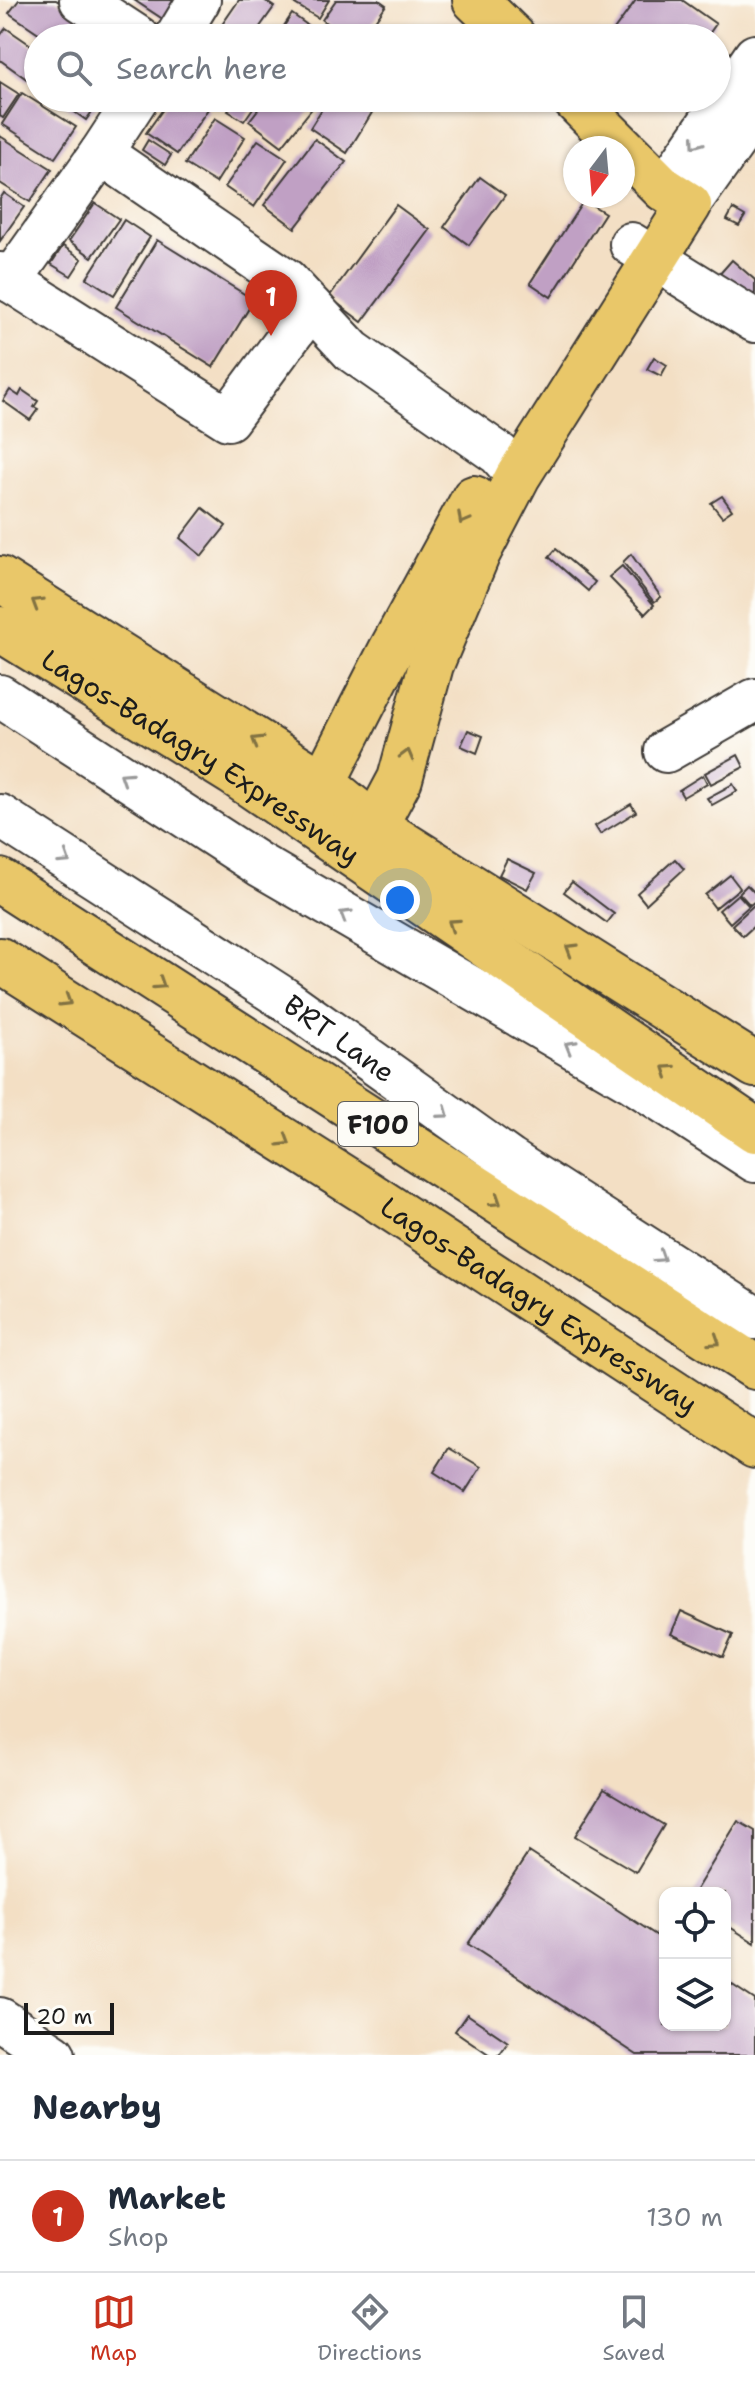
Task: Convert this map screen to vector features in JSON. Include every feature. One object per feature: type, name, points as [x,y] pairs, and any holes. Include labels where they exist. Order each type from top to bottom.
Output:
[{"type":"main road","points":[[475,0],[500,24]]},
{"type":"main road","points":[[323,783],[391,650],[676,197],[588,112]]},
{"type":"main road","points":[[375,826],[400,779],[437,651],[478,553],[509,465]]},
{"type":"main road","name":"Lagos-Badagry Expressway","points":[[0,579],[323,783],[375,826],[755,1065]]},
{"type":"main road","name":"Lagos-Badagry Expressway","points":[[0,629],[233,773],[755,1130]]},
{"type":"main road","name":"F100","points":[[0,881],[755,1367]]},
{"type":"main road","name":"Lagos-Badagry Expressway","points":[[0,960],[366,1192],[755,1446]]},
{"type":"street","points":[[81,0],[118,24]]},
{"type":"street","points":[[184,24],[199,0]]},
{"type":"street","points":[[731,99],[755,56]]},
{"type":"street","points":[[128,112],[101,153],[5,278],[228,419],[311,307]]},
{"type":"street","points":[[676,197],[724,112]]},
{"type":"street","points":[[676,197],[755,112]]},
{"type":"street","points":[[101,153],[286,280],[352,351],[509,465]]},
{"type":"street","points":[[643,252],[755,321]]},
{"type":"street","points":[[0,696],[260,865],[630,1080],[755,1161]]},
{"type":"street","points":[[666,751],[755,700]]},
{"type":"street","name":"BRT Lane","points":[[0,816],[283,998],[510,1160],[755,1318]]},
{"type":"street","points":[[0,2019],[54,2055]]},
{"type":"building","points":[[19,0],[56,0],[84,19],[81,24],[25,24],[9,13]]},
{"type":"building","points":[[134,0],[197,0],[181,24],[170,24]]},
{"type":"building","points":[[239,0],[264,0],[274,7],[262,24],[222,24]]},
{"type":"building","points":[[297,0],[329,0],[318,18],[295,4]]},
{"type":"building","points":[[336,0],[379,0],[386,5],[373,24],[328,24],[322,20]]},
{"type":"building","points":[[636,0],[682,0],[716,24],[619,24]]},
{"type":"building","points":[[292,14],[306,24],[285,24]]},
{"type":"building","points":[[6,28],[24,40],[24,77],[0,60],[0,36]]},
{"type":"building","points":[[0,82],[19,94],[3,118],[0,116]]},
{"type":"building","points":[[22,93],[24,112],[52,112],[76,127],[55,158],[2,124]]},
{"type":"building","points":[[75,112],[92,112],[86,120]]},
{"type":"building","points":[[161,112],[206,112],[177,154],[146,133]]},
{"type":"building","points":[[230,112],[250,112],[244,121]]},
{"type":"building","points":[[256,112],[309,112],[282,146],[249,121]]},
{"type":"building","points":[[320,112],[372,112],[347,153],[310,128]]},
{"type":"building","points":[[215,118],[245,137],[216,183],[185,164]]},
{"type":"building","points":[[0,136],[52,169],[30,202],[0,183]]},
{"type":"building","points":[[315,139],[346,162],[295,228],[264,205]]},
{"type":"building","points":[[148,140],[171,155],[165,165],[142,150]]},
{"type":"building","points":[[258,140],[287,159],[254,207],[225,187]]},
{"type":"building","points":[[480,177],[505,195],[469,245],[444,227]]},
{"type":"building","points":[[4,193],[24,207],[0,241],[0,199]]},
{"type":"building","points":[[95,203],[119,219],[92,257],[69,241]]},
{"type":"building","points":[[396,205],[430,230],[362,322],[329,297]]},
{"type":"building","points":[[579,208],[597,208],[605,213],[551,297],[530,283]]},
{"type":"building","points":[[733,209],[745,216],[739,226],[727,220]]},
{"type":"building","points":[[124,220],[150,237],[114,295],[87,278]]},
{"type":"building","points":[[157,240],[254,300],[213,367],[116,307]]},
{"type":"building","points":[[63,246],[82,259],[71,276],[51,264]]},
{"type":"building","points":[[732,260],[755,280],[755,293],[740,310],[710,285]]},
{"type":"building","points":[[654,357],[667,365],[661,376],[647,369]]},
{"type":"building","points":[[10,390],[19,396],[22,390],[38,401],[34,407],[38,409],[30,420],[3,401]]},
{"type":"building","points":[[722,496],[732,510],[722,517],[711,503]]},
{"type":"building","points":[[203,508],[226,526],[202,556],[180,538]]},
{"type":"building","points":[[556,549],[595,582],[588,591],[549,557]]},
{"type":"building","points":[[631,554],[661,597],[654,602],[623,562]]},
{"type":"building","points":[[622,566],[654,605],[645,614],[609,577]]},
{"type":"building","points":[[468,730],[483,736],[477,753],[461,746]]},
{"type":"building","points":[[738,755],[744,767],[711,784],[705,773]]},
{"type":"building","points":[[703,775],[707,783],[683,797],[679,790]]},
{"type":"building","points":[[733,784],[737,791],[712,805],[707,798]]},
{"type":"building","points":[[631,804],[636,812],[600,834],[595,826]]},
{"type":"building","points":[[507,859],[536,873],[527,889],[499,875]]},
{"type":"building","points":[[675,859],[684,869],[646,904],[637,893]]},
{"type":"building","points":[[730,875],[740,888],[715,908],[705,895]]},
{"type":"building","points":[[572,882],[614,914],[607,923],[564,892]]},
{"type":"building","points":[[747,885],[755,893],[755,901],[750,905],[739,893]]},
{"type":"building","points":[[738,894],[749,906],[730,923],[719,910]]},
{"type":"building","points":[[755,904],[755,925],[743,936],[732,925]]},
{"type":"building","points":[[449,1448],[481,1467],[465,1492],[434,1472]]},
{"type":"building","points":[[681,1611],[733,1635],[723,1657],[671,1634]]},
{"type":"building","points":[[604,1789],[664,1825],[636,1872],[575,1836]]},
{"type":"building","points":[[738,1821],[755,1831],[755,1943],[731,1928],[731,1887],[698,1887]]},
{"type":"building","points":[[529,1852],[659,1937],[659,2031],[731,2031],[731,1984],[755,2000],[755,2055],[637,2055],[468,1944]]},
{"type":"building","points":[[467,2014],[508,2042],[499,2055],[490,2055],[455,2031]]},
{"type":"place","name":"Market","points":[[271,336]]}]
